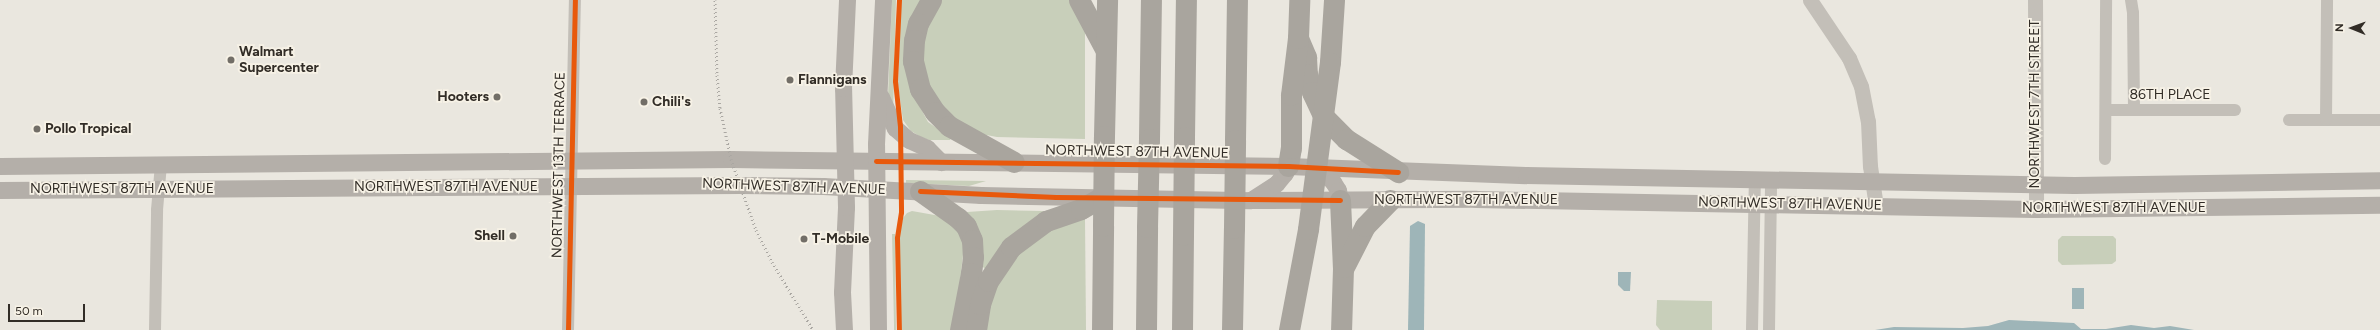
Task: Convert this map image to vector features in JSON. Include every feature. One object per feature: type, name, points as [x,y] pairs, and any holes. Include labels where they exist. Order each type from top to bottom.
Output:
[{"type":"highway","points":[[931,0],[918,22],[914,40],[913,60],[920,89],[935,112],[949,126],[1014,162]]},
{"type":"highway","points":[[1079,0],[1107,52]]},
{"type":"highway","points":[[1102,330],[1104,136],[1108,0]]},
{"type":"highway","points":[[1146,330],[1151,0]]},
{"type":"highway","points":[[1182,330],[1186,0]]},
{"type":"highway","points":[[1232,330],[1237,0]]},
{"type":"highway","points":[[1288,166],[1291,148],[1291,95],[1298,38],[1299,0]]},
{"type":"highway","points":[[1289,330],[1308,229],[1325,110],[1334,0]]},
{"type":"highway","points":[[1298,38],[1306,57],[1307,74],[1312,92],[1323,116],[1346,139],[1398,172]]},
{"type":"highway","points":[[920,191],[958,218],[966,226],[972,240],[973,257],[971,273],[960,330]]},
{"type":"highway","points":[[976,330],[980,304],[985,287],[998,263],[1011,247],[1046,221],[1081,209],[1102,197]]},
{"type":"highway","points":[[1340,200],[1343,268],[1341,330]]},
{"type":"highway","points":[[1343,268],[1365,226],[1390,200]]},
{"type":"main road","points":[[844,330],[842,292],[845,187],[843,88],[847,0]]},
{"type":"main road","points":[[878,330],[876,161],[883,0]]},
{"type":"main road","points":[[878,88],[895,128],[909,140],[927,148],[941,162]]},
{"type":"main road","name":"NORTHWEST 87TH AVENUE","points":[[0,166],[731,159],[1288,166],[1398,172],[2074,185],[2380,180]]},
{"type":"main road","points":[[1251,200],[1276,184],[1285,173],[1288,166]]},
{"type":"main road","points":[[1311,167],[1326,175],[1333,182],[1338,190],[1340,200]]},
{"type":"main road","name":"NORTHWEST 87TH AVENUE","points":[[0,190],[718,185],[845,187],[1102,197],[1251,200],[1771,204],[2036,209],[2380,205]]},
{"type":"street","name":"NORTHWEST 13TH TERRACE","points":[[568,330],[575,0]]},
{"type":"street","points":[[1810,0],[1849,58],[1861,86],[1868,121],[1872,182],[1876,206]]},
{"type":"street","name":"NORTHWEST 7TH STREET","points":[[2034,0],[2036,209]]},
{"type":"street","points":[[2105,159],[2106,0]]},
{"type":"street","points":[[2131,0],[2133,14],[2134,110]]},
{"type":"street","points":[[2326,120],[2327,0]]},
{"type":"street","name":"86TH PLACE","points":[[2106,110],[2235,110]]},
{"type":"street","points":[[2289,120],[2380,120]]},
{"type":"street","points":[[155,330],[157,210],[161,164]]},
{"type":"street","points":[[1752,330],[1754,204],[1763,180]]},
{"type":"street","points":[[1763,180],[1771,204],[1769,330]]},
{"type":"green space","points":[[892,0],[896,0],[893,115],[888,96]]},
{"type":"green space","points":[[901,0],[922,0],[912,92],[928,122],[951,138],[950,140],[929,140],[921,137],[911,131],[903,120],[898,85]]},
{"type":"green space","points":[[937,0],[1069,0],[1085,30],[1085,139],[997,137],[981,134],[957,123],[925,84],[920,40]]},
{"type":"green space","points":[[906,180],[986,181],[969,186],[906,183]]},
{"type":"green space","points":[[997,210],[1044,211],[986,270],[981,265],[965,214],[967,212]]},
{"type":"green space","points":[[912,211],[940,216],[965,235],[955,330],[901,330],[899,236],[903,218],[907,213]]},
{"type":"green space","points":[[1085,219],[1086,330],[982,330],[994,282],[1036,233]]},
{"type":"green space","points":[[892,234],[895,234],[896,330],[894,330]]},
{"type":"green space","points":[[2062,236],[2113,236],[2116,239],[2116,261],[2112,264],[2062,265],[2058,261],[2058,240]]},
{"type":"green space","points":[[1657,300],[1712,301],[1712,330],[1660,330],[1656,325]]},
{"type":"water","points":[[1418,221],[1425,224],[1424,330],[1408,330],[1410,226]]},
{"type":"water","points":[[1618,272],[1631,272],[1630,291],[1624,291],[1618,285]]},
{"type":"water","points":[[2072,288],[2084,288],[2084,309],[2072,309]]},
{"type":"water","points":[[2009,320],[2074,323],[2081,329],[2106,329],[2131,325],[2154,328],[2170,326],[2194,330],[1875,330],[1894,327],[1963,328],[1988,326]]},
{"type":"railway","points":[[715,0],[717,75],[720,108],[731,159],[756,230],[772,262],[813,330]]},
{"type":"cycle path","points":[[568,330],[575,0]]},
{"type":"cycle path","points":[[899,0],[895,81],[900,126],[901,212],[897,238],[899,330]]},
{"type":"cycle path","points":[[876,161],[1288,166],[1398,172]]},
{"type":"cycle path","points":[[920,191],[1056,197],[1340,200]]},
{"type":"place","name":"Walmart Supercenter","points":[[231,60]]},
{"type":"place","name":"Flannigans","points":[[790,80]]},
{"type":"place","name":"Hooters","points":[[497,97]]},
{"type":"place","name":"Chili's","points":[[644,102]]},
{"type":"place","name":"Pollo Tropical","points":[[37,129]]},
{"type":"place","name":"Shell","points":[[513,236]]},
{"type":"place","name":"T-Mobile","points":[[804,239]]}]
